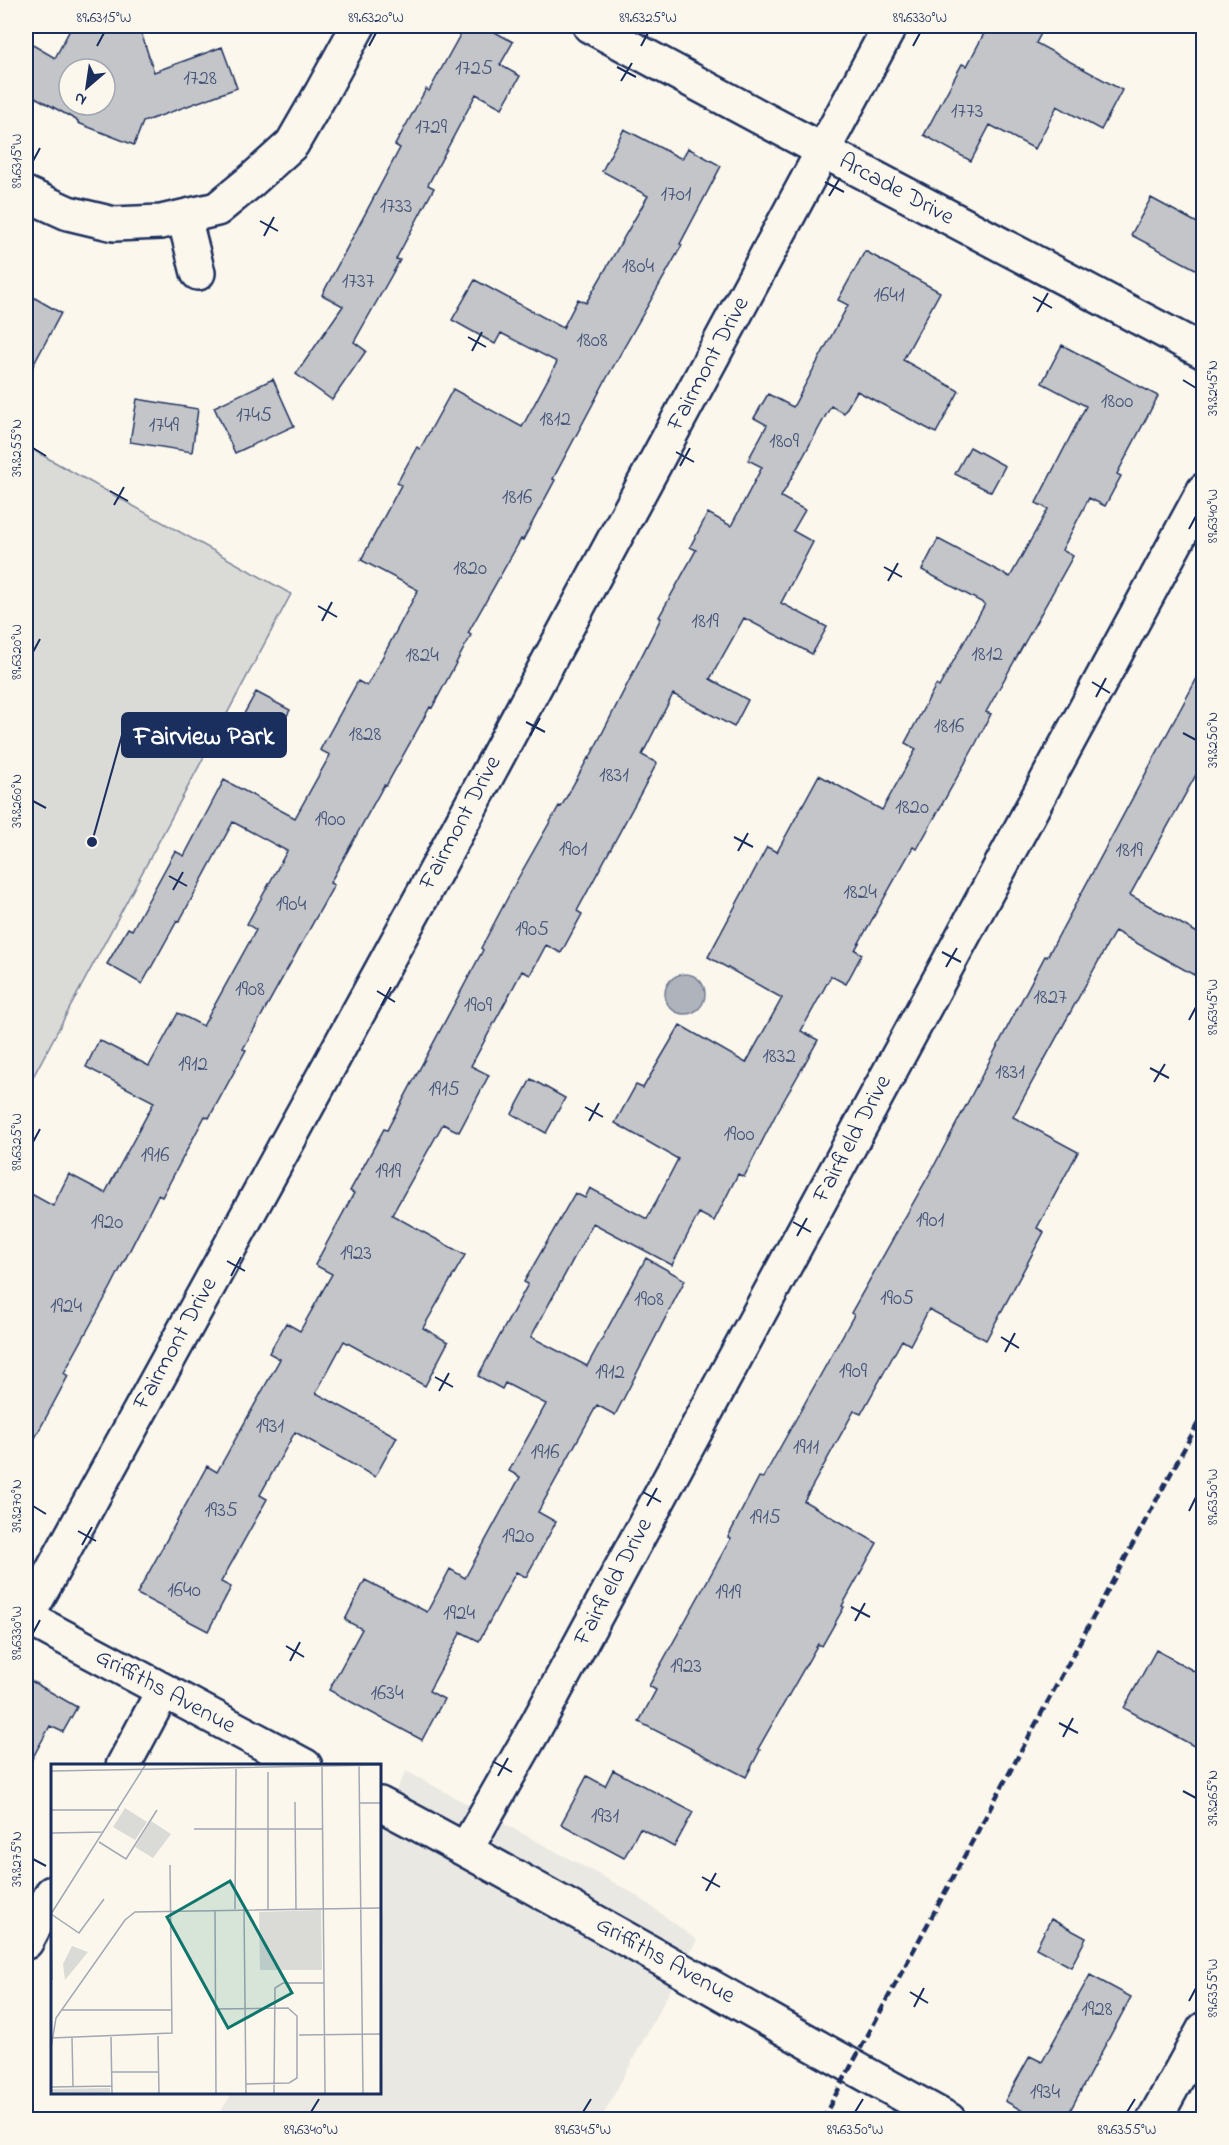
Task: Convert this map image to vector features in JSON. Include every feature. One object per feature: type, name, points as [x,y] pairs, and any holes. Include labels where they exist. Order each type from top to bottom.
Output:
[{"type":"street","points":[[26,194],[68,213],[114,224],[161,222],[217,209],[292,144],[357,26]]},
{"type":"street","name":"Arcade Drive","points":[[590,26],[1203,352]]},
{"type":"street","name":"Fairmont Drive","points":[[26,1617],[437,869],[890,26]]},
{"type":"street","points":[[184,217],[198,273]]},
{"type":"street","name":"Fairfield Drive","points":[[466,1849],[535,1728],[1203,490]]},
{"type":"street","name":"Griffiths Avenue","points":[[26,1617],[301,1764]]},
{"type":"street","points":[[124,1764],[163,1691]]},
{"type":"street","name":"Griffiths Avenue","points":[[381,1805],[466,1849],[949,2120]]},
{"type":"street","points":[[26,1942],[51,1895]]},
{"type":"street","points":[[1154,2120],[1203,2030]]},
{"type":"shaded area","points":[[26,446],[291,594],[26,1090]]},
{"type":"shaded area","points":[[685,974],[693,975],[699,980],[704,986],[704,1002],[699,1008],[693,1013],[685,1014],[677,1013],[671,1008],[666,1002],[665,994],[666,986],[671,980],[677,975]]},
{"type":"shaded area","points":[[406,1771],[633,1893],[697,1940],[601,2119],[216,2120],[231,2094],[381,2094],[381,1820]]},
{"type":"building","points":[[72,26],[139,26],[154,72],[222,47],[237,88],[143,122],[134,145],[78,123],[71,117],[117,117],[117,57],[57,57],[57,109],[26,92],[26,41],[55,58]]},
{"type":"building","points":[[465,26],[484,26],[513,42],[500,65],[520,76],[502,108],[476,94],[428,185],[434,188],[396,259],[400,260],[354,342],[366,351],[332,400],[296,374],[343,306],[322,295],[400,148],[395,145],[426,89],[429,91]]},
{"type":"building","points":[[988,26],[1045,26],[1036,43],[1122,90],[1101,130],[1057,106],[1035,149],[990,125],[971,161],[924,135],[962,64],[967,66]]},
{"type":"building","points":[[624,129],[682,159],[688,148],[721,166],[680,244],[682,245],[604,383],[523,540],[521,539],[468,633],[471,635],[432,708],[430,707],[386,786],[384,785],[330,883],[334,885],[243,1049],[246,1050],[209,1118],[205,1116],[162,1197],[158,1195],[64,1373],[68,1376],[26,1455],[26,1191],[53,1206],[69,1174],[105,1193],[154,1102],[86,1067],[99,1040],[149,1066],[178,1013],[203,1026],[256,930],[247,924],[287,851],[233,822],[179,922],[177,921],[142,984],[107,964],[128,928],[132,930],[175,851],[184,856],[224,780],[295,818],[330,755],[320,750],[358,681],[367,686],[418,590],[361,560],[401,485],[397,483],[417,447],[420,449],[453,389],[522,427],[557,362],[501,333],[495,344],[452,320],[475,280],[563,328],[578,299],[586,303],[648,196],[602,171]]},
{"type":"building","points":[[1151,198],[1203,226],[1203,273],[1131,235]]},
{"type":"building","points":[[865,251],[940,292],[903,360],[959,391],[936,433],[857,391],[844,413],[831,406],[781,497],[805,510],[793,531],[813,542],[781,603],[827,627],[812,654],[744,618],[710,679],[748,700],[734,727],[673,694],[642,755],[657,763],[577,911],[582,914],[561,953],[546,945],[530,975],[522,971],[471,1066],[489,1075],[459,1132],[443,1124],[392,1215],[465,1255],[423,1328],[448,1342],[425,1386],[344,1341],[316,1393],[397,1437],[375,1477],[295,1432],[260,1495],[267,1499],[221,1582],[231,1587],[208,1631],[137,1594],[207,1466],[217,1472],[280,1359],[269,1353],[286,1323],[300,1331],[332,1274],[315,1265],[354,1193],[350,1191],[384,1129],[387,1130],[483,950],[481,948],[517,880],[589,759],[661,618],[659,617],[696,550],[690,547],[708,513],[731,526],[762,467],[748,460],[767,425],[754,418],[768,394],[793,407],[848,305],[838,300]]},
{"type":"building","points":[[26,293],[61,313],[26,379]]},
{"type":"building","points":[[1062,345],[1158,396],[1117,474],[1121,476],[1105,506],[1089,498],[1062,550],[1073,556],[986,712],[991,714],[974,747],[917,849],[913,847],[855,950],[862,954],[846,984],[831,976],[801,1031],[818,1040],[744,1177],[738,1174],[714,1221],[699,1213],[672,1265],[593,1223],[531,1337],[587,1366],[646,1258],[685,1280],[615,1415],[597,1405],[538,1512],[556,1522],[526,1577],[516,1572],[479,1641],[461,1632],[429,1691],[444,1699],[422,1740],[329,1690],[362,1629],[345,1620],[365,1580],[427,1612],[450,1569],[465,1578],[520,1477],[509,1471],[546,1404],[505,1383],[502,1389],[478,1376],[528,1284],[524,1282],[575,1193],[585,1198],[590,1188],[647,1219],[678,1159],[615,1123],[636,1085],[643,1088],[680,1025],[746,1063],[782,998],[708,957],[767,847],[777,852],[819,775],[882,810],[916,749],[905,743],[936,685],[939,687],[985,604],[922,570],[938,539],[1010,577],[1048,509],[1036,503],[1086,406],[1042,383]]},
{"type":"building","points":[[273,379],[294,426],[235,453],[214,407]]},
{"type":"building","points":[[137,399],[198,409],[192,452],[130,442]]},
{"type":"building","points":[[970,447],[1005,466],[991,492],[955,474]]},
{"type":"building","points":[[1203,667],[1203,762],[1130,895],[1203,936],[1203,957],[1194,975],[1115,931],[1013,1117],[1078,1152],[1037,1228],[1044,1232],[986,1340],[929,1309],[910,1345],[902,1340],[861,1414],[854,1411],[804,1501],[877,1543],[822,1646],[818,1644],[758,1749],[760,1750],[746,1777],[639,1722],[656,1690],[649,1686],[731,1538],[728,1537],[759,1477],[763,1478],[854,1315],[851,1313],[934,1166],[1045,956],[1047,957]]},
{"type":"building","points":[[256,692],[290,710],[273,741],[239,723]]},
{"type":"building","points":[[531,1079],[565,1098],[546,1133],[512,1114]]},
{"type":"building","points":[[1156,1650],[1203,1676],[1203,1751],[1124,1708]]},
{"type":"building","points":[[26,1678],[77,1707],[63,1732],[50,1726],[26,1770]]},
{"type":"building","points":[[613,1770],[693,1812],[674,1847],[640,1828],[624,1858],[561,1824],[587,1776],[605,1786]]},
{"type":"building","points":[[1051,1919],[1086,1938],[1071,1967],[1036,1948]]},
{"type":"building","points":[[1090,1975],[1131,1997],[1065,2120],[1039,2120],[1005,2101],[1030,2056],[1042,2062]]},
{"type":"railway","points":[[822,2120],[1204,1412]]},
{"type":"place","name":"Fairview Park","points":[[92,842]]}]
